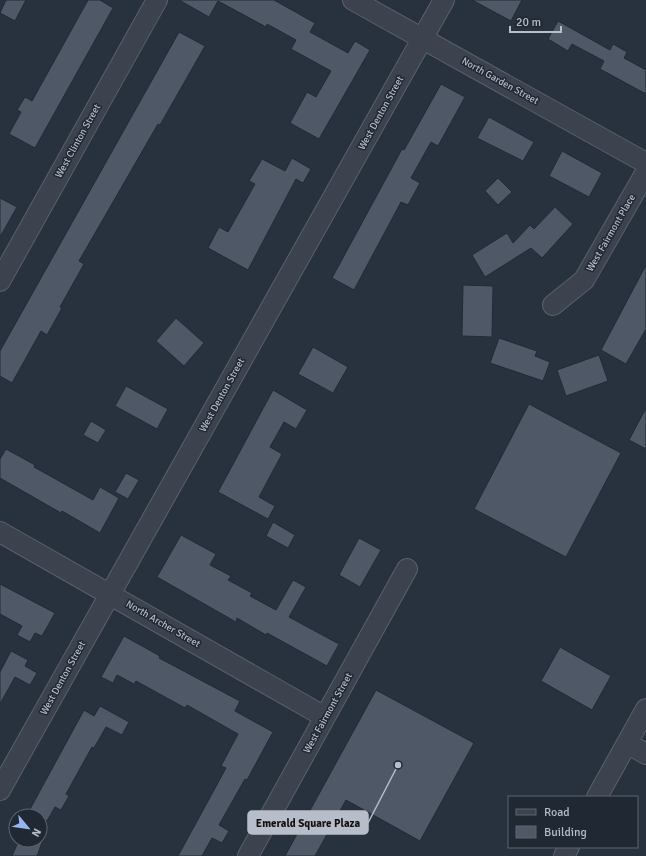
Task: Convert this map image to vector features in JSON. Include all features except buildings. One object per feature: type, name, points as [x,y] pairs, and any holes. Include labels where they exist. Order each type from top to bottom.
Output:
[{"type":"street","name":"West Clinton Street","points":[[2,271],[157,0]]},
{"type":"street","name":"North Garden Street","points":[[353,0],[646,162]]},
{"type":"street","name":"West Denton Street","points":[[0,790],[444,0]]},
{"type":"street","name":"West Fairmont Place","points":[[553,305],[584,280],[646,172]]},
{"type":"street","name":"North Archer Street","points":[[0,532],[325,717]]},
{"type":"street","name":"West Fairmont Street","points":[[248,856],[407,569]]},
{"type":"street","points":[[598,796],[646,709]]},
{"type":"street","points":[[627,743],[646,754]]},
{"type":"place","name":"Emerald Square Plaza","points":[[398,765]]}]
